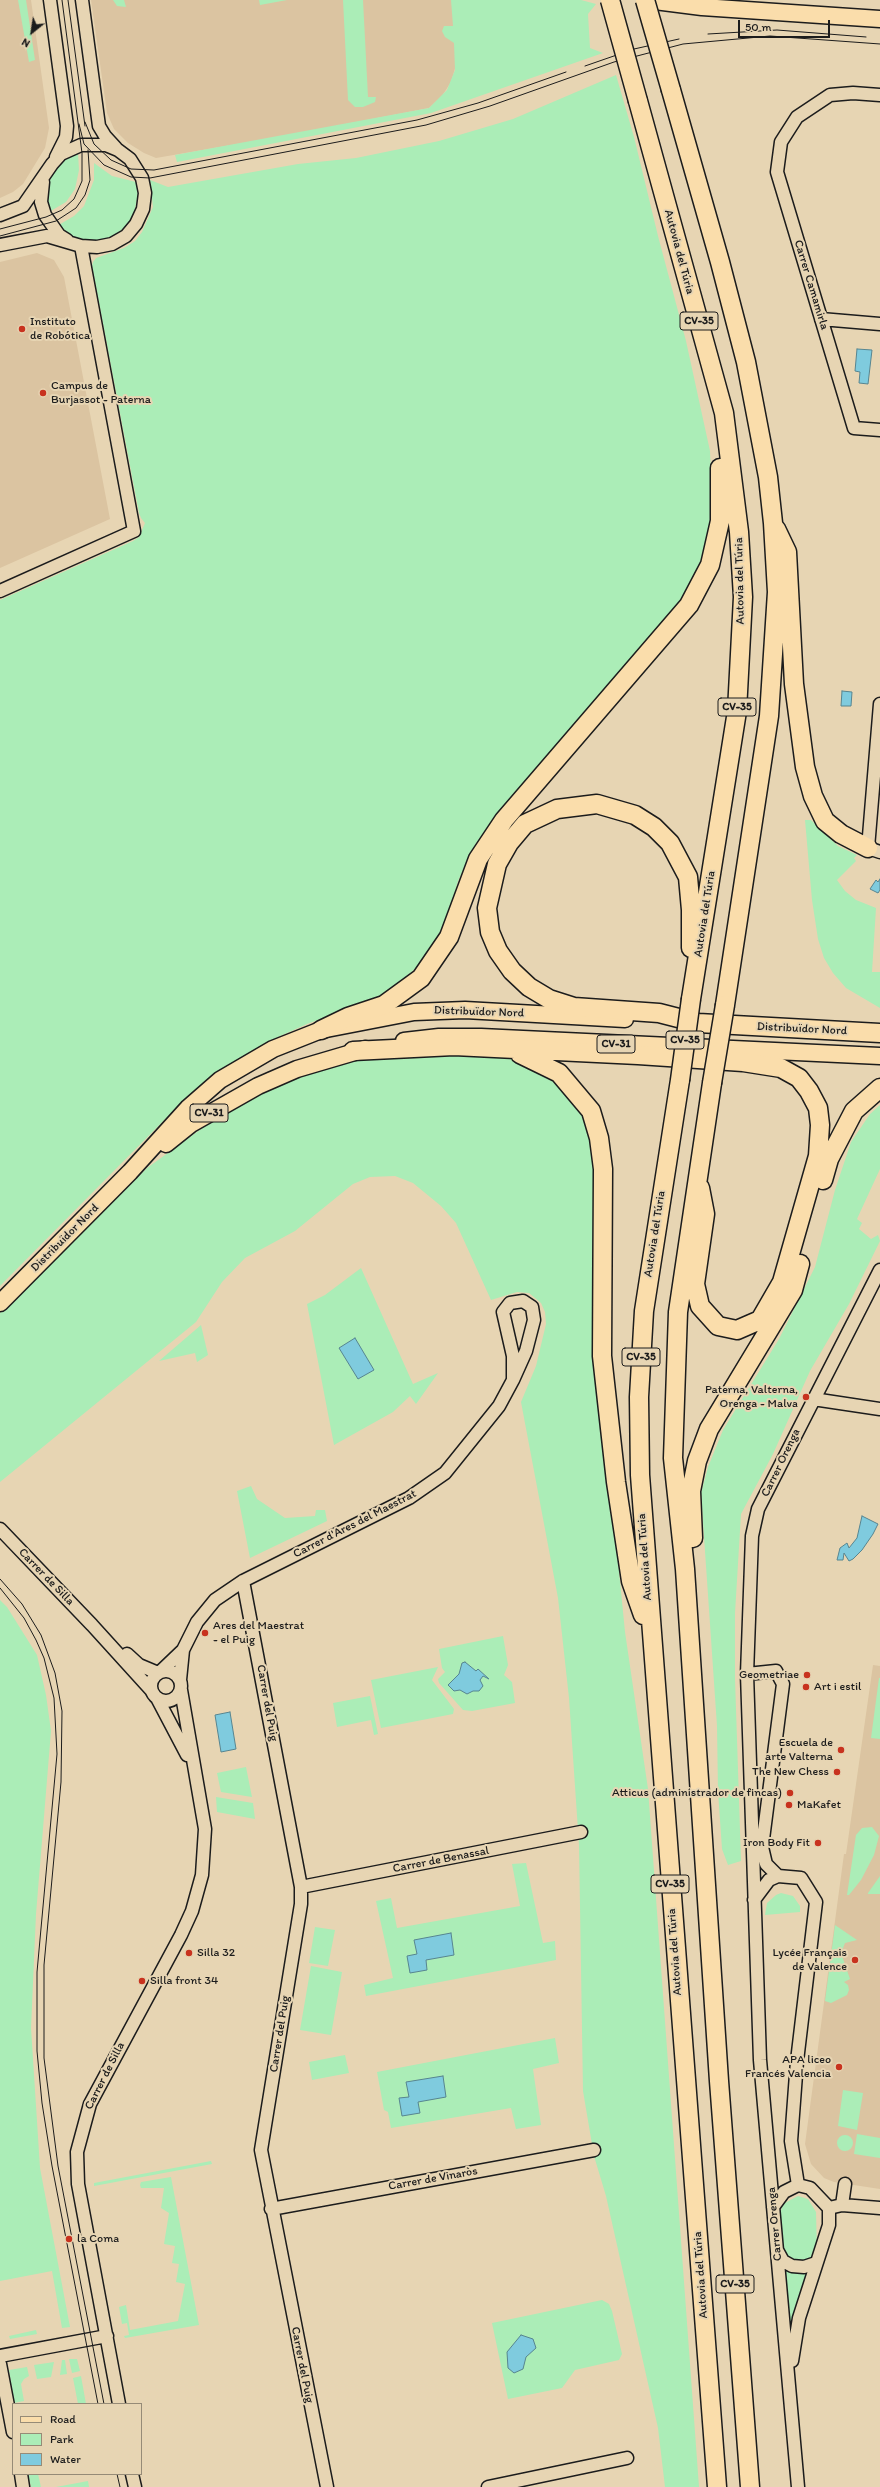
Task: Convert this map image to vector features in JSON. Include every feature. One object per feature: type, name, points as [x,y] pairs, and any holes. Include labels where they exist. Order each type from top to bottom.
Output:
[{"type":"highway","name":"Autovia del Túria","points":[[610,0],[724,413],[739,532],[743,597],[738,688],[723,801],[691,999],[644,1311],[639,1389],[640,1475],[651,1636],[717,2487]]},
{"type":"highway","name":"CV-35","points":[[646,0],[670,90],[720,262],[746,362],[768,477],[773,523],[777,592],[769,716],[678,1312],[673,1450],[685,1569],[719,2081],[750,2487]]},
{"type":"highway","points":[[321,1030],[348,1017],[384,1005],[421,978],[449,937],[478,859],[504,820],[690,605],[710,565],[720,521],[721,484],[717,444],[724,413]]},
{"type":"highway","points":[[773,523],[787,552],[794,684],[805,767],[813,796],[825,821],[841,834],[874,850]]},
{"type":"highway","points":[[691,999],[691,910],[688,877],[670,843],[654,827],[635,815],[597,804],[557,809],[525,824],[509,843],[496,864],[487,908],[490,932],[495,945],[512,971],[529,987],[549,999],[574,1007],[659,1013],[698,1023]]},
{"type":"highway","name":"Distribuïdor Nord","points":[[698,1023],[880,1033]]},
{"type":"highway","points":[[354,1051],[454,1046],[743,1062],[781,1068],[799,1078],[818,1108],[820,1125],[818,1156],[782,1282],[760,1320],[738,1330],[718,1326],[700,1306],[695,1284],[705,1214],[698,1176]]},
{"type":"highway","points":[[503,1048],[542,1062],[559,1072],[591,1111],[599,1138],[603,1169],[603,1364],[616,1482],[631,1580],[651,1636]]},
{"type":"highway","points":[[685,1569],[693,1548],[691,1491],[697,1460],[709,1429],[793,1290],[829,1159],[854,1111],[880,1088]]},
{"type":"main road","points":[[646,0],[702,7],[880,19]]},
{"type":"main road","name":"Distribuïdor Nord","points":[[0,1303],[130,1172],[188,1108],[220,1080],[273,1049],[321,1030],[406,1013],[442,1010],[698,1023]]},
{"type":"main road","name":"Distribuïdor Nord","points":[[130,1172],[191,1124],[230,1100],[297,1069],[354,1051],[393,1042],[432,1038],[481,1037],[880,1056]]},
{"type":"street","points":[[0,215],[23,206],[45,175],[63,145],[67,126],[50,0]]},
{"type":"street","points":[[0,245],[46,236],[76,244],[97,247],[112,244],[126,236],[136,224],[143,209],[145,193],[142,178],[130,159],[110,142],[99,126],[82,0]]},
{"type":"street","name":"Carrer Camamirla","points":[[880,95],[853,93],[830,95],[798,117],[781,142],[777,172],[854,428],[880,430]]},
{"type":"street","points":[[52,164],[61,154],[81,145],[106,145],[118,150]]},
{"type":"street","points":[[45,175],[41,188],[45,215],[59,235],[76,244]]},
{"type":"street","points":[[0,591],[134,531],[76,244]]},
{"type":"street","points":[[821,319],[880,324]]},
{"type":"street","points":[[874,850],[880,704]]},
{"type":"street","name":"Carrer Orenga","points":[[789,2376],[760,2060],[747,1674],[752,1536],[758,1509],[812,1399],[880,1270]]},
{"type":"street","name":"Carrer d'Ares del Maestrat","points":[[159,1672],[183,1650],[198,1622],[215,1600],[243,1581],[409,1498],[445,1473],[499,1406],[513,1380],[526,1351],[534,1320],[532,1307],[523,1301],[510,1303],[503,1312],[514,1356],[513,1380]]},
{"type":"street","points":[[812,1399],[880,1409]]},
{"type":"street","name":"Carrer de Silla","points":[[0,1529],[92,1625],[154,1694],[192,1763]]},
{"type":"street","name":"Carrer del Puig","points":[[243,1581],[301,1887],[301,1904],[261,2150],[271,2209],[327,2487]]},
{"type":"street","name":"Carrer de Silla","points":[[92,1625],[139,1665],[159,1672]]},
{"type":"street","name":"Carrer d'Ares del Maestrat","points":[[180,1685],[183,1650]]},
{"type":"street","points":[[747,1674],[776,1671],[783,1684],[762,1847],[766,1864],[778,1876]]},
{"type":"street","points":[[159,1672],[172,1672],[180,1685],[173,1699],[168,1701],[154,1694],[152,1680],[159,1672]]},
{"type":"street","name":"Carrer de Silla","points":[[120,2403],[78,2184],[77,2152],[90,2104],[181,1935],[197,1893],[204,1862],[205,1829],[192,1763],[180,1685]]},
{"type":"street","name":"Carrer de Benassal","points":[[301,1887],[332,1887],[581,1832]]},
{"type":"street","points":[[754,1900],[769,1880],[778,1876],[801,1878],[816,1902],[797,2061],[792,2134],[798,2185]]},
{"type":"street","name":"Carrer de Vinaròs","points":[[271,2209],[594,2150]]},
{"type":"street","points":[[842,2205],[845,2184]]},
{"type":"street","points":[[773,2207],[784,2192],[798,2185],[810,2188],[829,2208],[829,2225],[799,2318],[789,2376],[798,2487]]},
{"type":"street","points":[[829,2208],[842,2205],[880,2208]]},
{"type":"street","points":[[777,2250],[783,2261],[792,2266],[804,2267],[816,2264]]},
{"type":"street","points":[[0,2356],[107,2336]]},
{"type":"street","points":[[0,2364],[12,2427]]},
{"type":"street","points":[[488,2487],[627,2458]]},
{"type":"street","points":[[21,2475],[23,2487]]},
{"type":"street","points":[[132,2475],[135,2487]]},
{"type":"shaded area","points":[[0,0],[31,0],[49,128],[45,148],[23,184],[13,192],[0,198]]},
{"type":"shaded area","points":[[91,0],[475,0],[451,82],[442,96],[429,108],[284,136],[156,158],[144,153],[128,143],[114,129],[107,113]]},
{"type":"shaded area","name":"Campus de Burjassot - Paterna","points":[[37,253],[54,260],[64,277],[110,519],[0,568],[0,262]]},
{"type":"shaded area","name":"Lycée Français de Valence","points":[[873,1665],[880,1666],[880,2189],[834,2182],[824,2178],[811,2164],[805,2144],[844,1854],[846,1854]]},
{"type":"green space","points":[[18,0],[26,0],[35,60],[29,62]]},
{"type":"green space","points":[[113,0],[124,0],[126,7],[117,6]]},
{"type":"green space","points":[[259,0],[287,0],[260,5]]},
{"type":"green space","points":[[343,0],[363,0],[368,97],[376,97],[375,102],[363,107],[355,107],[348,100]]},
{"type":"green space","points":[[451,0],[581,0],[596,4],[588,14],[590,48],[603,53],[431,113],[177,162],[175,155],[429,108],[447,90],[455,70],[454,43],[445,37],[442,31],[444,26],[453,26]]},
{"type":"green space","points":[[616,75],[634,137],[686,341],[710,451],[713,520],[704,564],[679,605],[476,843],[458,881],[444,931],[419,965],[394,988],[371,1001],[307,1024],[267,1042],[221,1070],[189,1095],[0,1286],[0,600],[133,541],[139,537],[145,523],[139,513],[92,266],[93,262],[96,258],[124,248],[135,241],[142,232],[153,207],[150,180],[168,187],[298,164],[356,158],[439,141],[513,119]]},
{"type":"green space","points":[[78,153],[79,170],[75,189],[66,202],[49,212],[46,204],[48,185],[52,175],[63,161]]},
{"type":"green space","points":[[94,163],[112,176],[136,182],[138,194],[134,214],[129,224],[114,236],[105,240],[92,242],[69,237],[57,226],[74,216],[84,206],[94,180]]},
{"type":"green space","points":[[805,820],[811,820],[838,846],[857,855],[854,858],[856,861],[837,880],[845,891],[856,900],[876,908],[872,972],[880,972],[880,1008],[846,988],[833,973],[824,958],[818,939],[812,900]]},
{"type":"green space","points":[[389,1051],[511,1056],[539,1067],[563,1086],[582,1113],[592,1143],[596,1176],[612,1500],[625,1632],[648,1789],[699,2487],[665,2487],[658,2428],[606,2196],[594,2156],[583,2091],[579,1845],[569,1698],[558,1598],[521,1402],[536,1366],[546,1324],[545,1312],[541,1303],[529,1293],[517,1292],[491,1300],[456,1223],[441,1206],[413,1183],[395,1176],[370,1177],[353,1184],[295,1231],[245,1258],[222,1282],[196,1322],[0,1482],[0,1313],[147,1168],[226,1111],[283,1082],[343,1061]]},
{"type":"green space","points":[[880,1105],[880,1169],[857,1219],[862,1223],[859,1229],[871,1239],[878,1235],[880,1241],[849,1304],[810,1371],[773,1454],[741,1514],[735,1613],[735,1679],[741,1861],[728,1865],[722,1849],[718,1791],[717,1726],[701,1493],[708,1467],[723,1430],[779,1339],[815,1267],[835,1190],[851,1142],[870,1114]]},
{"type":"green space","points":[[361,1268],[413,1384],[438,1373],[416,1404],[410,1396],[393,1412],[334,1445],[307,1304],[325,1295]]},
{"type":"green space","points":[[201,1325],[208,1355],[197,1362],[195,1353],[159,1361]]},
{"type":"green space","points":[[251,1486],[257,1499],[285,1518],[315,1516],[316,1510],[325,1510],[327,1521],[250,1558],[237,1491]]},
{"type":"green space","points":[[0,1600],[7,1607],[37,1655],[46,1695],[51,1731],[36,1914],[31,2028],[40,2168],[70,2327],[62,2328],[52,2271],[0,2281]]},
{"type":"green space","points":[[503,1636],[508,1665],[504,1675],[512,1682],[515,1703],[472,1711],[463,1710],[439,1683],[438,1679],[445,1672],[442,1668],[439,1649]]},
{"type":"green space","points":[[438,1667],[432,1680],[454,1709],[453,1714],[381,1728],[371,1680]]},
{"type":"green space","points":[[880,1678],[880,1739],[871,1738]]},
{"type":"green space","points":[[370,1696],[378,1734],[374,1735],[371,1720],[337,1727],[333,1703]]},
{"type":"green space","points":[[246,1767],[252,1797],[221,1792],[217,1773]]},
{"type":"green space","points":[[216,1797],[253,1803],[255,1819],[217,1812]]},
{"type":"green space","points":[[872,1827],[879,1836],[874,1855],[861,1880],[849,1895],[847,1895],[856,1835],[862,1828]]},
{"type":"green space","points":[[526,1863],[543,1943],[555,1941],[556,1960],[366,1996],[364,1985],[393,1978],[376,1901],[391,1898],[397,1928],[520,1906],[512,1864]]},
{"type":"green space","points":[[880,1876],[880,1894],[868,1894],[868,1893]]},
{"type":"green space","points":[[781,1893],[793,1896],[800,1906],[800,1912],[765,1915],[767,1903],[776,1895]]},
{"type":"green space","points":[[835,1925],[857,1940],[845,1943],[841,1953],[850,1979],[844,1982],[848,1985],[849,1990],[847,1995],[831,2003],[825,2001]]},
{"type":"green space","points":[[315,1927],[335,1930],[328,1966],[309,1963]]},
{"type":"green space","points":[[311,1966],[342,1972],[331,2035],[300,2030]]},
{"type":"green space","points":[[555,2038],[559,2063],[533,2069],[541,2125],[516,2129],[511,2108],[391,2128],[388,2112],[384,2110],[377,2072]]},
{"type":"green space","points":[[345,2055],[349,2073],[312,2080],[309,2062]]},
{"type":"green space","points":[[843,2090],[863,2093],[857,2130],[838,2126]]},
{"type":"green space","points":[[857,2134],[880,2138],[880,2158],[854,2154]]},
{"type":"green space","points":[[842,2135],[848,2135],[853,2140],[851,2149],[848,2151],[842,2151],[837,2146],[837,2140]]},
{"type":"green space","points":[[211,2161],[212,2164],[94,2186],[94,2183]]},
{"type":"green space","points":[[171,2177],[199,2325],[125,2338],[124,2336],[129,2335],[127,2323],[122,2324],[119,2307],[126,2305],[130,2330],[178,2321],[185,2284],[176,2282],[179,2264],[172,2263],[175,2246],[164,2244],[169,2213],[161,2208],[164,2188],[141,2188],[140,2185],[141,2182]]},
{"type":"green space","points":[[798,2196],[808,2199],[816,2212],[817,2251],[813,2257],[806,2262],[792,2261],[783,2253],[780,2213],[783,2204]]},
{"type":"green space","points":[[786,2269],[808,2274],[791,2341],[785,2271]]},
{"type":"green space","points":[[602,2300],[609,2304],[612,2311],[622,2354],[619,2360],[575,2370],[562,2388],[508,2399],[492,2323]]},
{"type":"green space","points":[[36,2330],[37,2334],[10,2339],[9,2336]]},
{"type":"green space","points":[[69,2359],[77,2359],[80,2371],[72,2373]]},
{"type":"green space","points":[[62,2360],[65,2360],[67,2374],[60,2375]]},
{"type":"green space","points":[[54,2362],[51,2377],[37,2379],[34,2365]]},
{"type":"green space","points":[[27,2367],[29,2376],[24,2379],[21,2384],[24,2401],[14,2403],[9,2370]]},
{"type":"green space","points":[[81,2376],[86,2403],[78,2403],[73,2378]]},
{"type":"green space","points":[[28,2475],[38,2475],[41,2487],[31,2487]]},
{"type":"green space","points":[[88,2481],[89,2487],[56,2487]]},
{"type":"water","points":[[857,349],[872,350],[868,384],[859,383],[860,372],[855,371]]},
{"type":"water","points":[[842,691],[852,692],[851,706],[841,706]]},
{"type":"water","points":[[880,879],[880,890],[878,893],[870,889],[876,880],[878,882]]},
{"type":"water","points":[[355,1338],[374,1370],[358,1379],[339,1348]]},
{"type":"water","points":[[862,1516],[878,1524],[873,1534],[862,1550],[853,1559],[849,1561],[844,1553],[843,1560],[837,1560],[840,1548],[847,1543],[849,1548],[857,1538]]},
{"type":"water","points":[[465,1662],[476,1671],[478,1669],[489,1679],[483,1676],[480,1680],[483,1686],[479,1691],[473,1691],[467,1694],[460,1690],[454,1691],[448,1685],[459,1674],[462,1663]]},
{"type":"water","points":[[230,1712],[236,1749],[221,1752],[215,1715]]},
{"type":"water","points":[[451,1933],[454,1955],[426,1960],[427,1970],[410,1973],[407,1956],[417,1954],[414,1940]]},
{"type":"water","points":[[443,2076],[446,2097],[418,2102],[420,2113],[402,2116],[399,2098],[409,2097],[406,2082]]},
{"type":"water","points":[[521,2335],[533,2339],[536,2348],[526,2357],[523,2369],[514,2373],[508,2368],[507,2352]]},
{"type":"tram line","points":[[0,229],[46,217],[62,210],[74,199],[82,181],[82,153],[62,0]]},
{"type":"tram line","points":[[68,0],[85,126]]},
{"type":"tram line","points":[[708,34],[777,30],[866,37]]},
{"type":"tram line","points":[[79,124],[84,144],[104,165],[131,177],[150,178],[426,125],[490,106],[614,62],[683,44],[770,36],[880,44]]},
{"type":"tram line","points":[[585,66],[634,49],[679,39]]},
{"type":"tram line","points":[[85,122],[94,144],[111,160],[131,169],[154,170],[417,120],[478,103],[566,72]]},
{"type":"tram line","points":[[0,236],[56,221],[76,208],[85,195],[90,180],[88,150]]},
{"type":"tram line","points":[[0,1579],[22,1604],[41,1635],[55,1673],[62,1711],[61,1782],[44,1965],[44,2058],[58,2166],[104,2403]]},
{"type":"tram line","points":[[0,1588],[24,1618],[36,1640],[44,1658],[54,1698],[57,1754],[37,1972],[37,2051],[42,2103],[52,2166],[98,2403]]},
{"type":"tram line","points":[[117,2475],[120,2487]]},
{"type":"place","name":"Instituto de Robótica","points":[[22,329]]},
{"type":"place","name":"Campus de Burjassot - Paterna","points":[[43,393]]},
{"type":"place","name":"Paterna, Valterna, Orenga - Malva","points":[[806,1397]]},
{"type":"place","name":"Ares del Maestrat - el Puig","points":[[205,1633]]},
{"type":"place","name":"Geometriae","points":[[807,1675]]},
{"type":"place","name":"Art i estil","points":[[806,1687]]},
{"type":"place","name":"Escuela de arte Valterna","points":[[841,1750]]},
{"type":"place","name":"The New Chess","points":[[837,1772]]},
{"type":"place","name":"Atticus (administrador de fincas)","points":[[790,1793]]},
{"type":"place","name":"MaKafet","points":[[789,1805]]},
{"type":"place","name":"Iron Body Fit","points":[[818,1843]]},
{"type":"place","name":"Silla 32","points":[[189,1953]]},
{"type":"place","name":"Lycée Français de Valence","points":[[855,1960]]},
{"type":"place","name":"Silla front 34","points":[[142,1981]]},
{"type":"place","name":"APA liceo Francés Valencia","points":[[839,2067]]},
{"type":"place","name":"la Coma","points":[[69,2239]]}]
